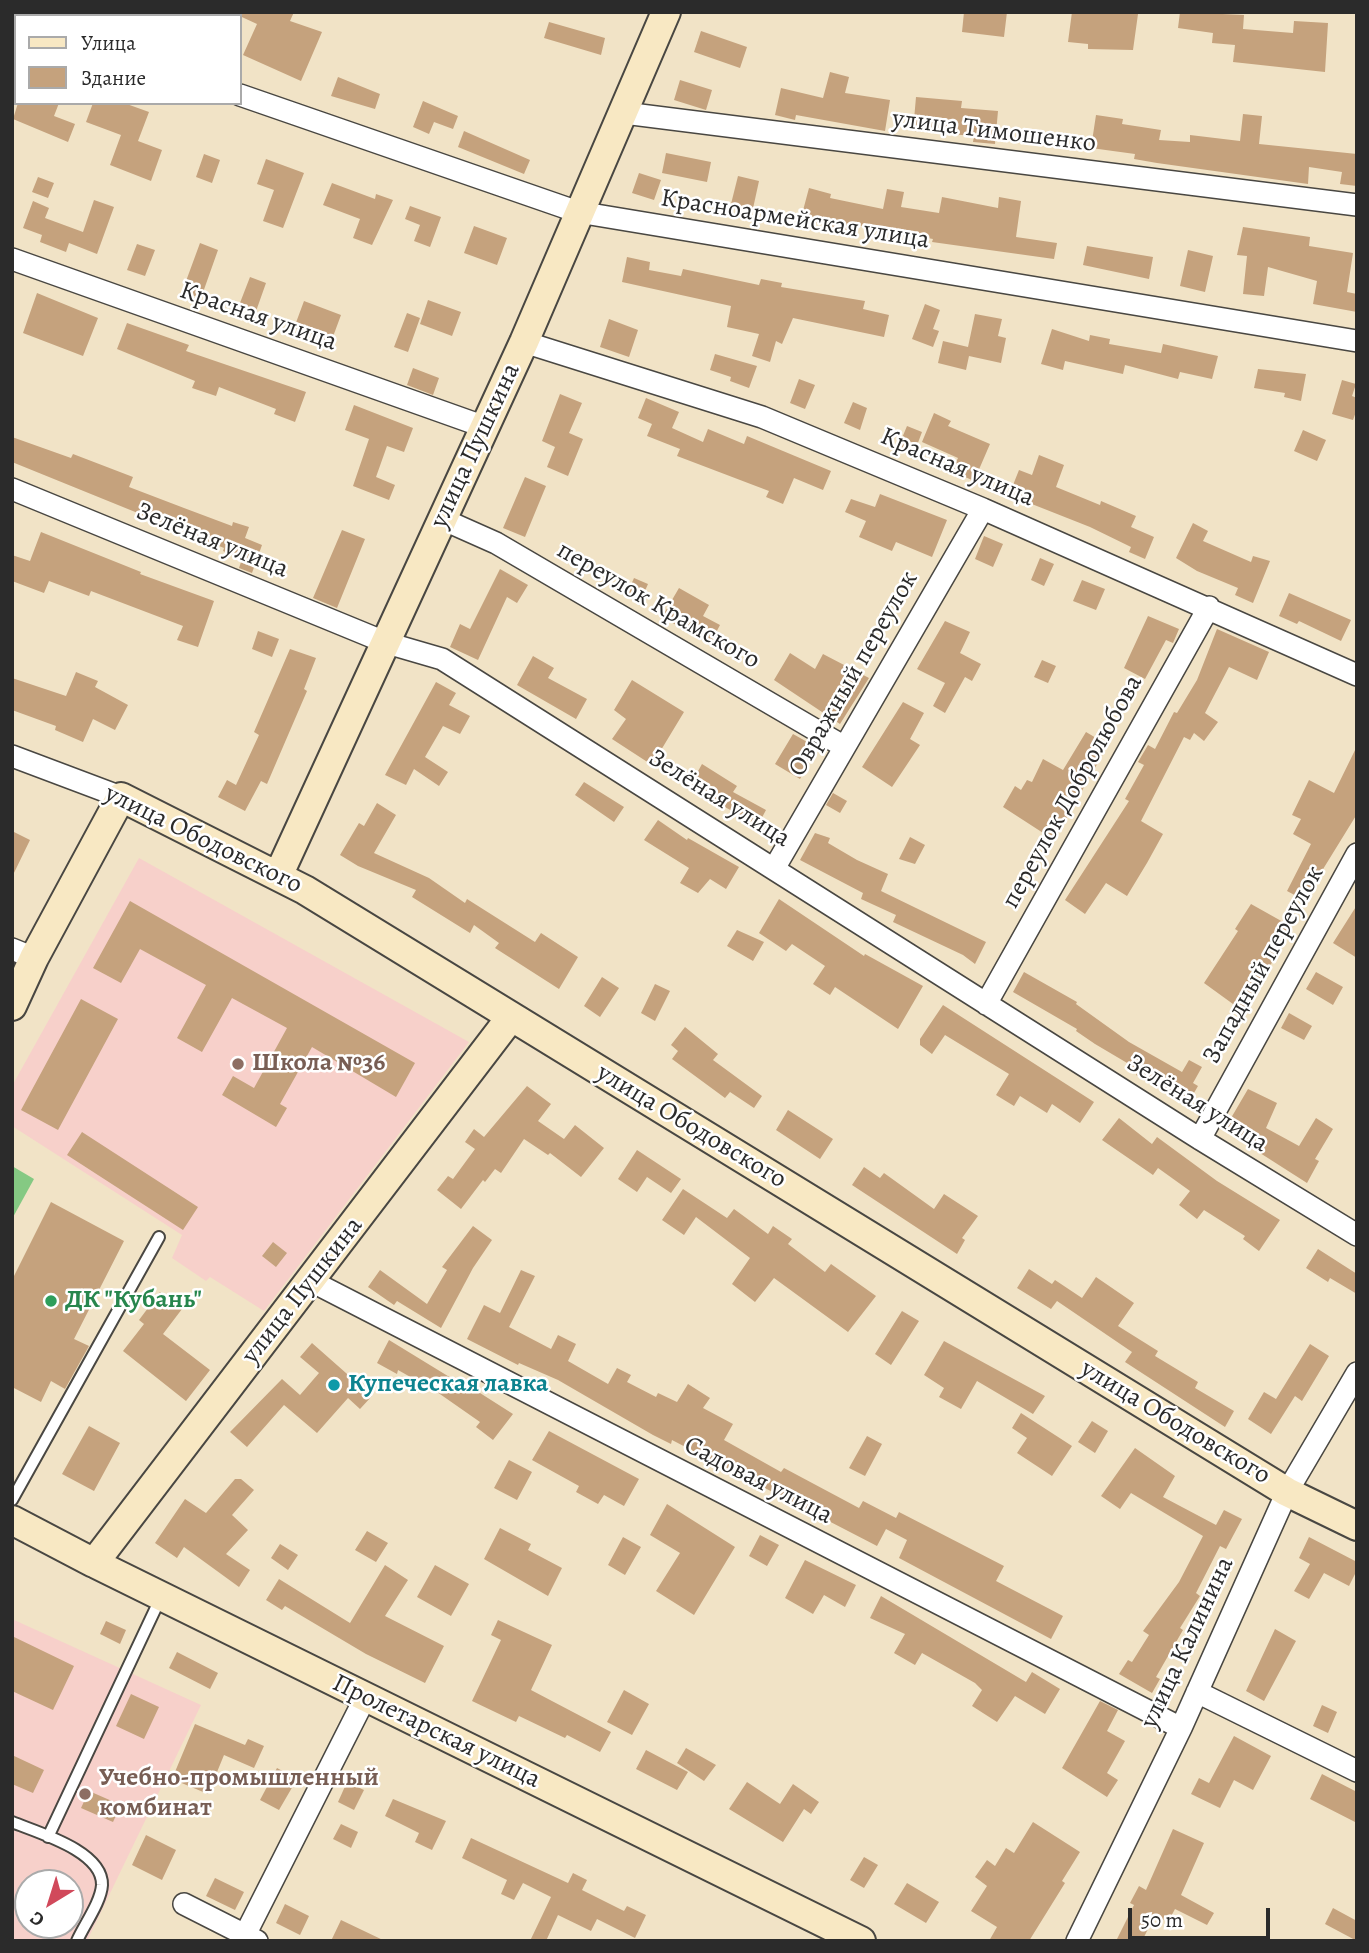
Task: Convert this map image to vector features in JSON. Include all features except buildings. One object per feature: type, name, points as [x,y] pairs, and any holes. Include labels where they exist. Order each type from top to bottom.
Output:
[{"type":"street","name":"улица Пушкина","points":[[278,876],[524,342],[666,12]]},
{"type":"street","name":"Красноармейская улица","points":[[242,96],[578,212],[1357,341]]},
{"type":"street","name":"улица Тимошенко","points":[[624,113],[1357,205]]},
{"type":"street","name":"Красная улица","points":[[12,260],[485,427]]},
{"type":"street","name":"Красная улица","points":[[524,342],[762,417],[983,509],[1209,607],[1357,675]]},
{"type":"street","name":"Зелёная улица","points":[[12,489],[387,643],[442,659],[1357,1236]]},
{"type":"street","name":"Овражный переулок","points":[[775,867],[983,509]]},
{"type":"street","name":"переулок Крамского","points":[[442,519],[496,543],[843,746]]},
{"type":"street","name":"переулок Добролюбова","points":[[986,1004],[1209,607]]},
{"type":"street","name":"улица Ободовского","points":[[12,756],[121,797],[278,876],[1287,1492],[1357,1526]]},
{"type":"street","points":[[12,1006],[23,953],[121,797]]},
{"type":"street","name":"Западный переулок","points":[[1200,1139],[1357,854]]},
{"type":"street","name":"улица Пушкина","points":[[94,1563],[511,1017]]},
{"type":"street","name":"Садовая улица","points":[[312,1281],[1181,1728]]},
{"type":"street","name":"улица Калинина","points":[[1077,1941],[1181,1728],[1287,1492],[1357,1373]]},
{"type":"street","name":"Пролетарская улица","points":[[12,1520],[161,1597],[861,1941]]},
{"type":"street","points":[[1197,1692],[1357,1770]]},
{"type":"street","points":[[184,1904],[251,1938],[365,1698]]},
{"type":"lane","points":[[12,1500],[159,1237]]},
{"type":"lane","points":[[48,1837],[161,1597]]},
{"type":"lane","points":[[12,1822],[89,1857],[100,1871],[102,1888],[77,1941]]},
{"type":"shaded area","name":"Школа №36","points":[[139,858],[469,1042],[264,1311],[210,1277],[206,1281],[172,1258],[182,1235],[12,1126],[12,1086]]},
{"type":"shaded area","name":"Учебно-промышленный комбинат","points":[[12,1619],[201,1705],[87,1941],[12,1941]]},
{"type":"green space","points":[[12,1166],[34,1179],[12,1219]]},
{"type":"place","name":"Школа №36","points":[[238,1064]]},
{"type":"place","name":"ДК \"Кубань\"","points":[[51,1301]]},
{"type":"place","name":"Купеческая лавка","points":[[334,1385]]},
{"type":"place","name":"Учебно-промышленный комбинат","points":[[85,1794]]}]
